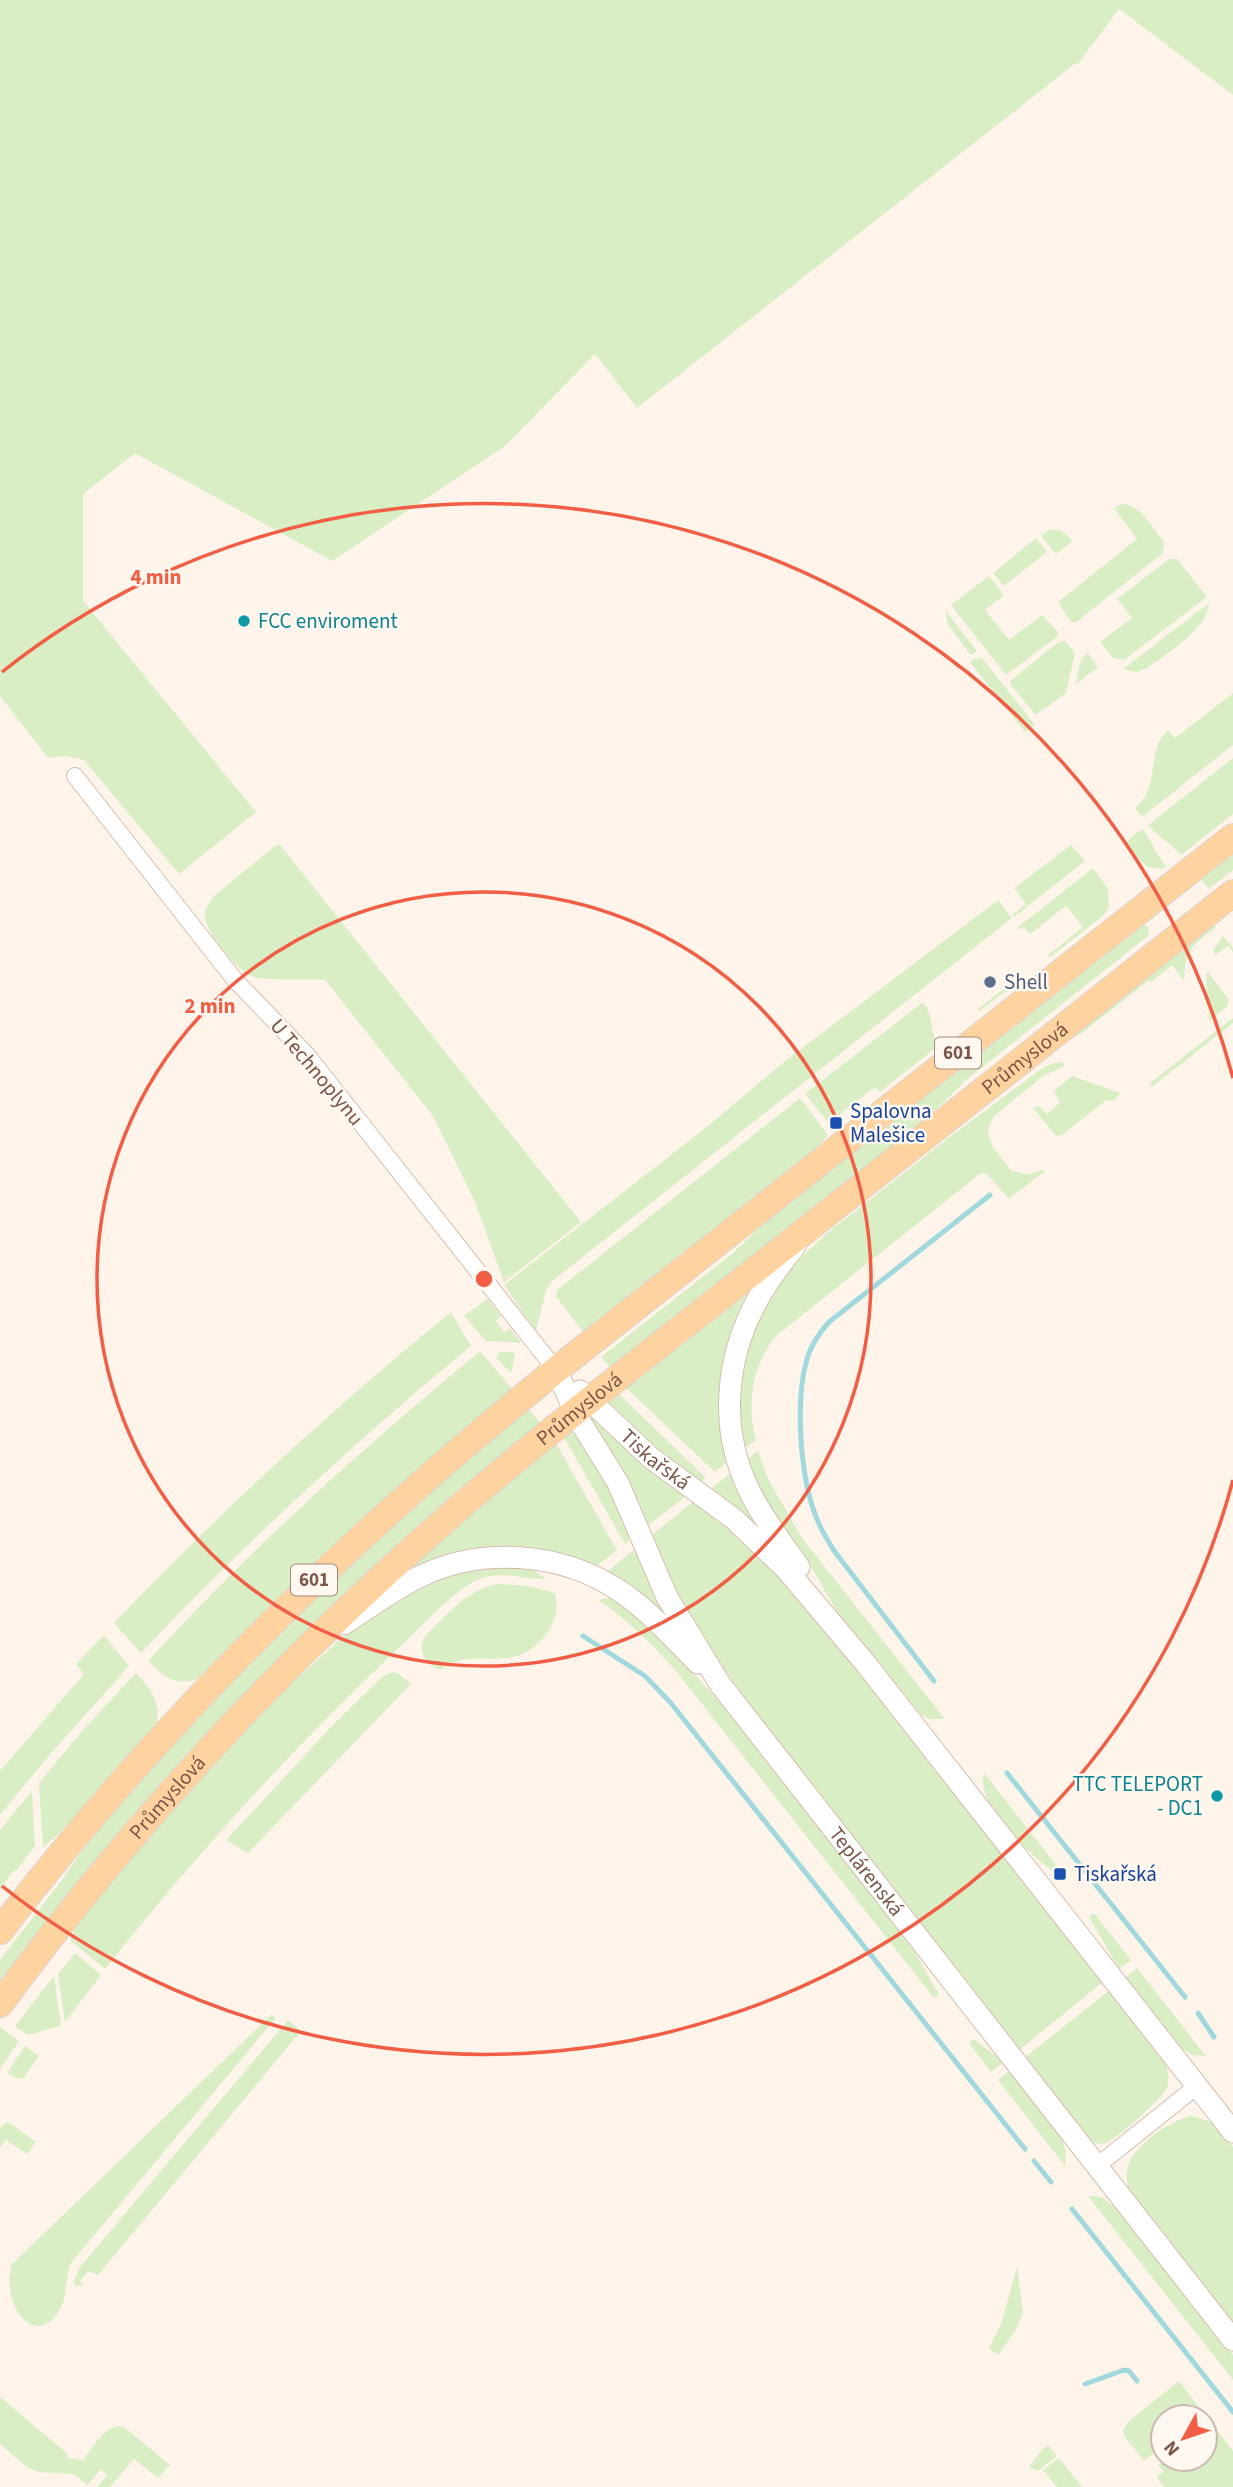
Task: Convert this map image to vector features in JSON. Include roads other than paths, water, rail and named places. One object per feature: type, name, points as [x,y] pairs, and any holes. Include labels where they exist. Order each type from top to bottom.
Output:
[{"type":"main road","name":"Průmyslová","points":[[0,1931],[119,1786],[186,1710],[250,1643],[375,1523],[458,1450],[556,1370],[1233,837]]},
{"type":"main road","name":"Průmyslová","points":[[0,2004],[86,1892],[215,1744],[311,1644],[459,1508],[582,1406],[1233,893]]},
{"type":"street","name":"U Technoplynu","points":[[75,776],[236,980],[307,1055],[556,1370]]},
{"type":"street","points":[[807,1229],[766,1286],[742,1334],[732,1372],[730,1425],[737,1461],[750,1492],[866,1664]]},
{"type":"street","name":"Teplárenská","points":[[556,1370],[582,1406],[667,1597],[720,1684],[1233,2340]]},
{"type":"street","name":"Tiskařská","points":[[582,1406],[734,1519],[765,1547],[866,1664],[1233,2132]]},
{"type":"street","points":[[311,1644],[422,1576],[474,1560],[527,1558],[578,1570],[615,1588],[645,1611],[720,1684]]},
{"type":"street","points":[[1097,2166],[1197,2086]]},
{"type":"waterway","points":[[934,1681],[835,1552],[819,1524],[810,1497],[803,1458],[800,1415],[803,1376],[816,1339],[829,1322],[990,1195]]},
{"type":"waterway","points":[[583,1636],[645,1676],[670,1702],[1025,2149]]},
{"type":"waterway","points":[[1007,1773],[1185,1997]]},
{"type":"waterway","points":[[1198,2013],[1214,2037]]},
{"type":"waterway","points":[[1034,2161],[1051,2182]]},
{"type":"waterway","points":[[1072,2209],[1233,2412]]},
{"type":"waterway","points":[[1085,2384],[1124,2370],[1129,2371],[1137,2381]]},
{"type":"place","name":"FCC enviroment","points":[[244,621]]},
{"type":"place","name":"Shell","points":[[990,982]]},
{"type":"place","name":"Spalovna Malešice","points":[[836,1123]]},
{"type":"place","name":"TTC TELEPORT - DC1","points":[[1217,1796]]},
{"type":"place","name":"Tiskařská","points":[[1060,1874]]}]
